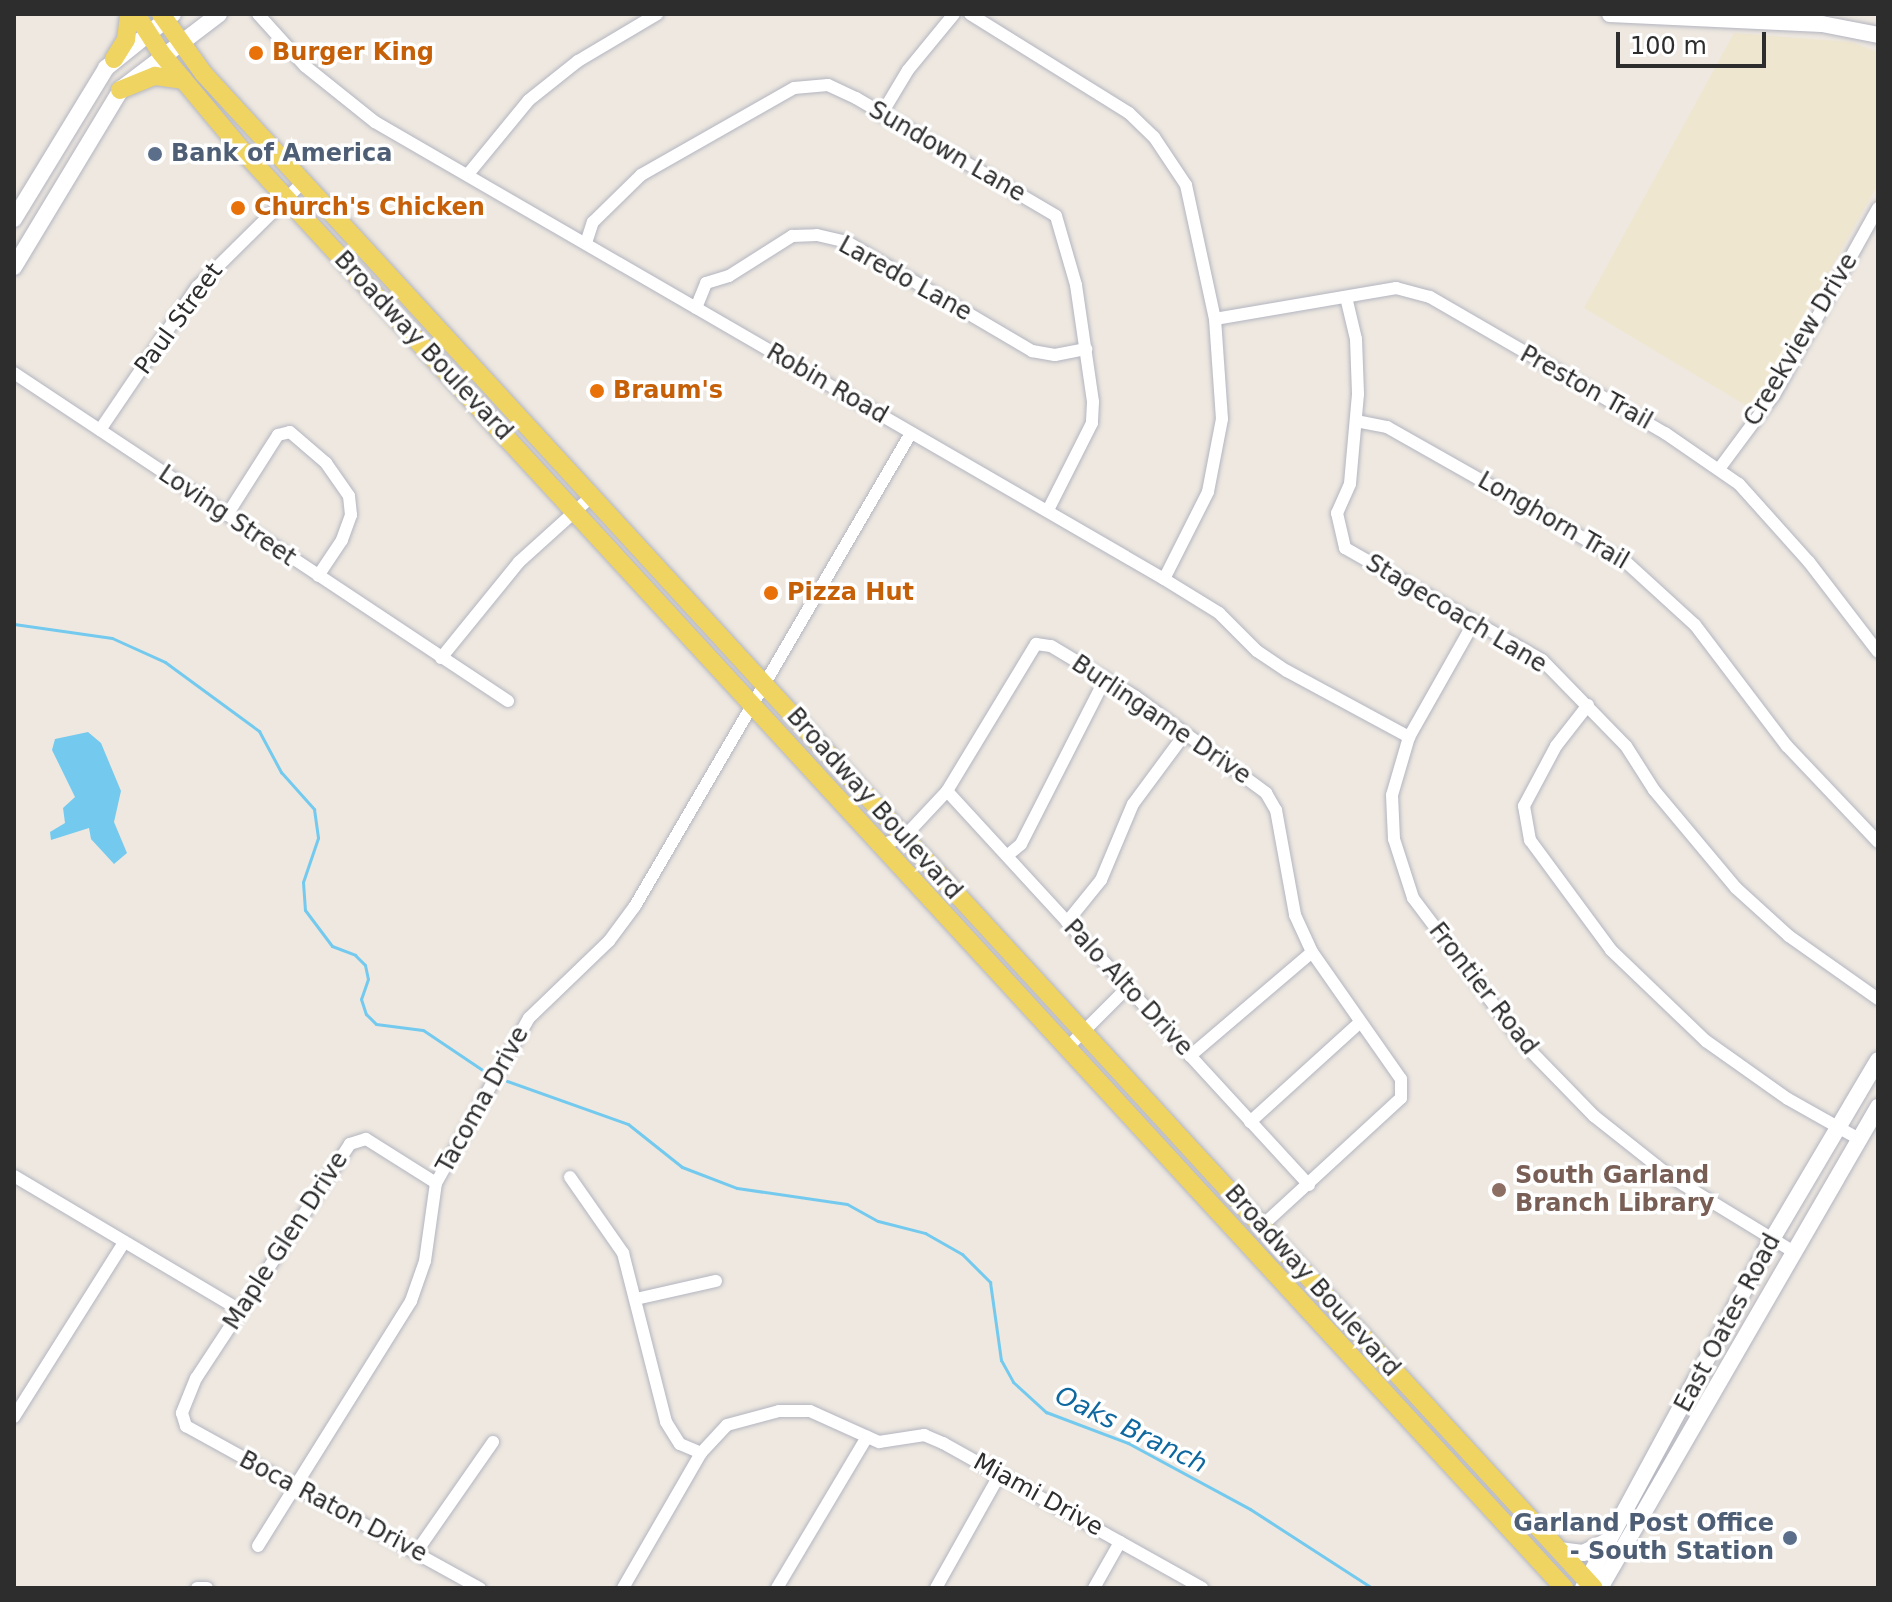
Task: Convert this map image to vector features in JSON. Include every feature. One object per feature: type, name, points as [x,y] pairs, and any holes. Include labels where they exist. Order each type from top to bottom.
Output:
[{"type":"main road","points":[[14,219],[126,40],[129,14]]},
{"type":"main road","name":"Broadway Boulevard","points":[[136,14],[183,80],[287,198],[878,846],[1564,1588]]},
{"type":"main road","points":[[14,267],[120,90],[161,53],[219,14]]},
{"type":"main road","points":[[1610,14],[1822,24],[1878,35]]},
{"type":"main road","points":[[114,59],[166,16]]},
{"type":"main road","name":"Broadway Boulevard","points":[[166,16],[179,42],[303,182],[1591,1586]]},
{"type":"main road","points":[[120,90],[155,76],[183,80]]},
{"type":"main road","points":[[26,196],[48,210]]},
{"type":"main road","points":[[386,307],[405,292]]},
{"type":"main road","name":"East Oates Road","points":[[1591,1586],[1610,1540],[1771,1241],[1878,1060]]},
{"type":"main road","name":"East Oates Road","points":[[1591,1586],[1696,1424],[1878,1107]]},
{"type":"main road","points":[[1679,1414],[1696,1424]]},
{"type":"main road","points":[[1559,1550],[1583,1553],[1610,1540]]},
{"type":"street","name":"Robin Road","points":[[258,14],[305,66],[375,122],[469,173],[696,308],[1048,510],[1219,613],[1267,658],[1409,737]]},
{"type":"street","points":[[469,173],[529,100],[578,61],[657,14]]},
{"type":"street","points":[[881,115],[900,82],[954,14]]},
{"type":"street","points":[[970,14],[1098,90],[1154,137],[1186,185],[1215,319],[1222,419],[1208,492],[1164,579]]},
{"type":"street","name":"Sundown Lane","points":[[586,243],[593,222],[641,175],[794,88],[828,85],[1056,216],[1076,285],[1086,349],[1092,423],[1048,510]]},
{"type":"street","name":"Paul Street","points":[[100,430],[197,287],[303,182]]},
{"type":"street","name":"Creekview Drive","points":[[1719,469],[1774,395],[1878,208]]},
{"type":"street","name":"Laredo Lane","points":[[696,308],[706,283],[729,276],[792,236],[817,235],[847,242],[1032,351],[1055,355],[1086,349]]},
{"type":"street","name":"Preston Trail","points":[[1215,319],[1396,288],[1430,297],[1719,469],[1809,562],[1878,652]]},
{"type":"street","name":"Stagecoach Lane","points":[[1346,297],[1356,339],[1356,421],[1350,484],[1337,513],[1345,548],[1473,624],[1542,660],[1588,705],[1736,888],[1789,936],[1878,999]]},
{"type":"street","name":"Loving Street","points":[[14,373],[508,701]]},
{"type":"street","name":"Longhorn Trail","points":[[1356,421],[1387,427],[1626,562],[1695,625],[1787,746],[1878,842]]},
{"type":"street","points":[[227,515],[278,435],[290,432],[326,463],[349,496],[351,515],[342,540],[318,576]]},
{"type":"street","name":"Tacoma Drive","points":[[258,1546],[292,1485],[411,1301],[425,1261],[436,1183],[529,1018],[609,941],[635,906],[754,708],[911,433]]},
{"type":"street","points":[[441,658],[519,562],[592,496]]},
{"type":"street","name":"Frontier Road","points":[[1473,624],[1409,737],[1392,795],[1394,839],[1413,898],[1521,1041],[1594,1116],[1671,1177],[1771,1241],[1794,1252]]},
{"type":"street","name":"Burlingame Drive","points":[[947,791],[1036,644],[1051,646],[1105,679],[1247,777],[1271,802],[1284,874],[1312,952],[1401,1079],[1401,1098],[1309,1185]]},
{"type":"street","points":[[1008,855],[1021,844],[1105,679]]},
{"type":"street","points":[[1588,705],[1556,746],[1524,806],[1530,840],[1611,950],[1706,1041],[1859,1139]]},
{"type":"street","points":[[1067,922],[1101,880],[1133,804],[1184,735]]},
{"type":"street","points":[[878,846],[904,837],[947,791]]},
{"type":"street","name":"Palo Alto Drive","points":[[947,791],[1309,1185]]},
{"type":"street","points":[[1190,1056],[1312,952]]},
{"type":"street","points":[[1066,1049],[1127,988]]},
{"type":"street","points":[[1250,1122],[1359,1023]]},
{"type":"street","name":"Maple Glen Drive","points":[[186,1426],[182,1403],[350,1144],[366,1139],[436,1183]]},
{"type":"street","points":[[14,1177],[240,1310]]},
{"type":"street","points":[[570,1177],[623,1253],[666,1422],[680,1444],[701,1453]]},
{"type":"street","points":[[1262,1226],[1309,1185]]},
{"type":"street","points":[[14,1417],[124,1242]]},
{"type":"street","points":[[636,1299],[716,1281]]},
{"type":"street","points":[[623,1588],[701,1453],[727,1425],[779,1411],[810,1411],[867,1437],[777,1588]]},
{"type":"street","name":"Boca Raton Drive","points":[[186,1426],[480,1588]]},
{"type":"street","name":"Miami Drive","points":[[867,1437],[893,1443],[924,1435],[1000,1474],[1202,1588]]},
{"type":"street","points":[[417,1551],[493,1442]]},
{"type":"street","points":[[936,1588],[1000,1474]]},
{"type":"street","points":[[1094,1588],[1120,1542]]},
{"type":"street","points":[[197,1588],[207,1588]]},
{"type":"shaded area","points":[[1734,33],[1851,42],[1878,52],[1878,184],[1752,409],[1584,308]]},
{"type":"water","points":[[88,732],[101,743],[121,791],[114,822],[127,853],[114,864],[91,839],[89,828],[51,840],[50,832],[65,823],[63,808],[75,797],[52,750],[55,739]]},
{"type":"waterway","name":"Oaks Branch","points":[[14,624],[112,638],[165,662],[259,731],[281,772],[314,809],[318,838],[303,882],[305,910],[332,946],[355,955],[365,965],[368,979],[361,999],[366,1014],[376,1024],[423,1030],[484,1071]]},
{"type":"waterway","name":"Oaks Branch","points":[[507,1081],[628,1124],[682,1167],[737,1188],[847,1204],[878,1221],[925,1233],[962,1254],[990,1282],[1001,1360],[1013,1382],[1046,1412],[1128,1443],[1250,1509],[1372,1588]]},
{"type":"place","name":"Burger King","points":[[256,53]]},
{"type":"place","name":"Bank of America","points":[[155,154]]},
{"type":"place","name":"Church's Chicken","points":[[238,208]]},
{"type":"place","name":"Braum's","points":[[597,391]]},
{"type":"place","name":"Pizza Hut","points":[[771,593]]},
{"type":"place","name":"South Garland Branch Library","points":[[1499,1190]]},
{"type":"place","name":"Garland Post Office - South Station","points":[[1790,1538]]}]
